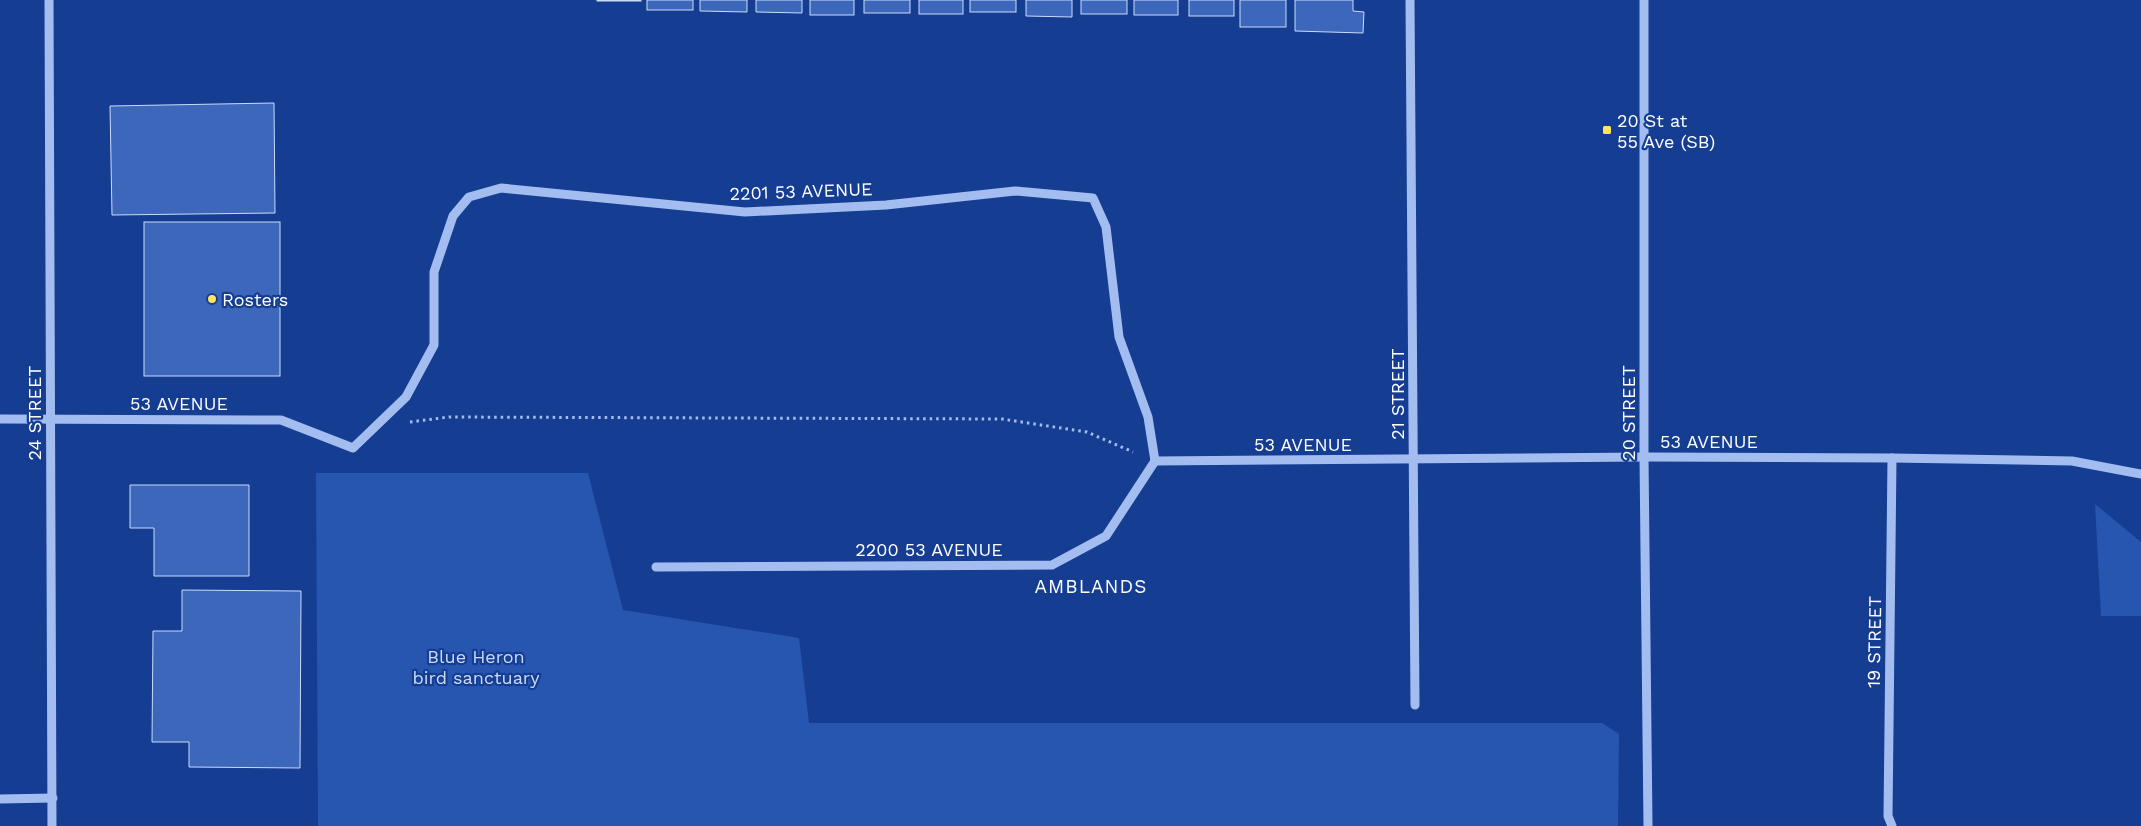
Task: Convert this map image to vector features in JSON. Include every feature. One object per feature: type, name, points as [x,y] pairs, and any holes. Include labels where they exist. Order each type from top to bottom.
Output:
[{"type":"street","name":"24 STREET","points":[[49,0],[52,826]]},
{"type":"street","name":"21 STREET","points":[[1410,0],[1415,705]]},
{"type":"street","name":"20 STREET","points":[[1644,0],[1644,457],[1648,826]]},
{"type":"street","name":"2201 53 AVENUE","points":[[353,448],[406,397],[434,345],[434,272],[453,216],[470,197],[501,188],[745,212],[886,204],[1014,191],[1093,198],[1106,228],[1119,337],[1148,416],[1155,461]]},
{"type":"street","name":"53 AVENUE","points":[[0,419],[281,420],[353,448]]},
{"type":"street","name":"53 AVENUE","points":[[1155,461],[1644,457],[1892,458],[2072,461],[2141,474]]},
{"type":"street","name":"19 STREET","points":[[1892,458],[1888,816],[1892,826]]},
{"type":"street","name":"2200 53 AVENUE","points":[[656,567],[1052,565],[1106,536],[1155,461]]},
{"type":"street","points":[[0,799],[53,798]]},
{"type":"path","points":[[404,425],[413,421],[449,416],[1002,419],[1087,432],[1155,461]]},
{"type":"green space","name":"Blue Heron bird sanctuary","points":[[316,473],[588,473],[623,610],[799,638],[809,723],[1602,723],[1619,734],[1618,826],[318,826]]},
{"type":"green space","points":[[2095,504],[2141,542],[2141,616],[2101,616]]},
{"type":"building","points":[[641,0],[641,1],[597,1]]},
{"type":"building","points":[[647,0],[693,0],[693,10],[647,10]]},
{"type":"building","points":[[700,0],[747,0],[747,12],[700,11]]},
{"type":"building","points":[[756,0],[802,0],[802,13],[756,12]]},
{"type":"building","points":[[810,0],[854,0],[854,15],[810,15]]},
{"type":"building","points":[[864,0],[910,0],[910,13],[864,13]]},
{"type":"building","points":[[919,0],[963,0],[963,14],[919,14]]},
{"type":"building","points":[[970,0],[1016,0],[1016,12],[970,12]]},
{"type":"building","points":[[1026,0],[1072,0],[1072,17],[1026,16]]},
{"type":"building","points":[[1081,0],[1127,0],[1127,14],[1081,14]]},
{"type":"building","points":[[1134,0],[1178,0],[1178,15],[1134,15]]},
{"type":"building","points":[[1189,0],[1234,0],[1234,16],[1189,16]]},
{"type":"building","points":[[1240,0],[1286,0],[1286,27],[1240,27]]},
{"type":"building","points":[[1295,0],[1353,0],[1353,11],[1364,12],[1363,33],[1295,31]]},
{"type":"building","points":[[274,103],[275,213],[112,215],[110,106]]},
{"type":"building","name":"Rosters","points":[[144,222],[280,222],[280,376],[144,376]]},
{"type":"building","points":[[130,485],[249,485],[249,576],[154,576],[154,528],[130,528]]},
{"type":"building","points":[[182,590],[301,591],[300,768],[189,767],[189,742],[152,742],[153,631],[182,631]]},
{"type":"place","name":"20 St at 55 Ave (SB)","points":[[1607,130]]},
{"type":"place","name":"Rosters","points":[[212,299]]},
{"type":"district","name":"AMBLANDS","points":[[1091,586]]}]
